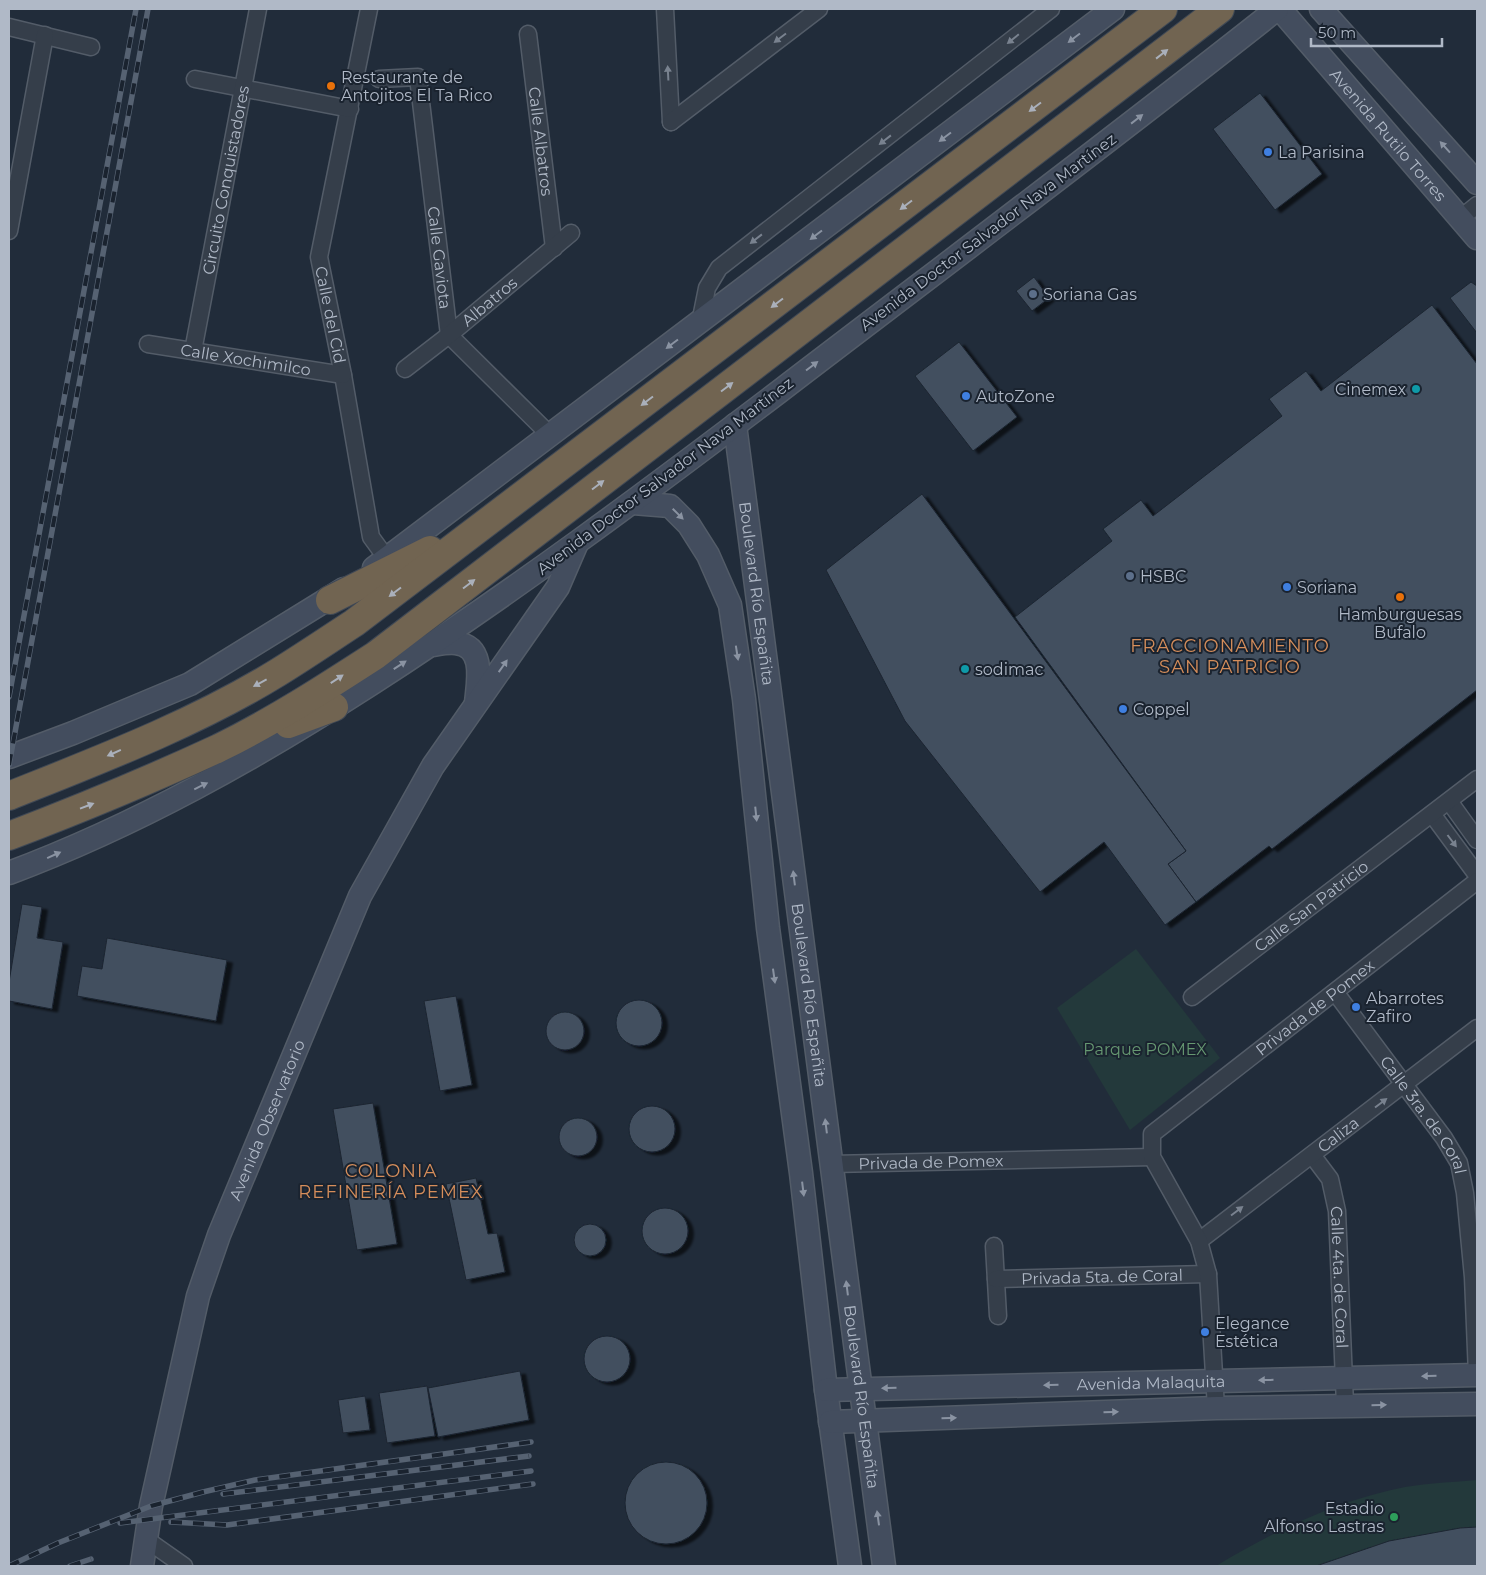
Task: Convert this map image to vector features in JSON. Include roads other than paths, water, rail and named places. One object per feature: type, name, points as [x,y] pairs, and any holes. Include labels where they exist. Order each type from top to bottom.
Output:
[{"type":"highway","points":[[9,796],[194,717],[276,674],[354,624],[1163,9]]},
{"type":"highway","name":"Avenida Doctor Salvador Nava Martínez","points":[[9,836],[98,802],[220,747],[296,706],[376,655],[1220,9]]},
{"type":"highway","points":[[330,600],[490,521]]},
{"type":"highway","points":[[220,747],[334,708]]},
{"type":"main road","points":[[9,757],[73,733],[190,684],[330,600],[551,436],[1113,9]]},
{"type":"main road","name":"Avenida Rutilo Torres","points":[[1278,9],[1469,211],[1477,238]]},
{"type":"main road","name":"Avenida Doctor Salvador Nava Martínez","points":[[9,873],[110,830],[228,772],[334,708],[432,645],[633,502],[1133,122],[1278,9]]},
{"type":"main road","name":"Avenida Rutilo Torres","points":[[1321,9],[1477,183]]},
{"type":"main road","points":[[1343,9],[1348,40]]},
{"type":"main road","name":"Boulevard Río Españita","points":[[736,424],[830,1164],[884,1566]]},
{"type":"main road","name":"Boulevard Río Españita","points":[[633,502],[670,506],[689,525],[708,555],[730,605],[744,699],[768,928],[850,1566]]},
{"type":"main road","name":"Avenida Observatorio","points":[[142,1566],[151,1506],[198,1296],[219,1235],[360,896],[432,766],[558,587],[578,542]]},
{"type":"main road","points":[[432,645],[456,643],[467,648],[475,656],[480,666],[476,706]]},
{"type":"main road","name":"Avenida Malaquita","points":[[826,1390],[1477,1375]]},
{"type":"main road","name":"Avenida Malaquita","points":[[830,1422],[1216,1408],[1477,1404]]},
{"type":"street","name":"Circuito Conquistadores","points":[[193,351],[258,9]]},
{"type":"street","name":"Calle del Cid","points":[[369,9],[319,257],[343,375],[371,537],[387,559]]},
{"type":"street","points":[[665,9],[671,122],[819,9]]},
{"type":"street","points":[[700,323],[707,288],[719,268],[1051,9]]},
{"type":"street","points":[[9,27],[91,47]]},
{"type":"street","name":"Calle Albatros","points":[[528,34],[554,248]]},
{"type":"street","points":[[9,231],[45,35]]},
{"type":"street","name":"Calle Gaviota","points":[[379,79],[418,77],[449,335]]},
{"type":"street","points":[[195,79],[350,109]]},
{"type":"street","name":"Albatros","points":[[405,369],[449,335],[571,233]]},
{"type":"street","points":[[449,335],[551,436]]},
{"type":"street","name":"Calle Xochimilco","points":[[148,344],[343,375]]},
{"type":"street","name":"Calle San Patricio","points":[[1192,997],[1477,779]]},
{"type":"street","points":[[1449,800],[1477,840]]},
{"type":"street","points":[[1432,814],[1477,875]]},
{"type":"street","name":"Privada de Pomex","points":[[830,1164],[1152,1157],[1152,1134],[1477,881]]},
{"type":"street","name":"Calle 3ra. de Coral","points":[[1335,992],[1444,1138],[1459,1163],[1465,1193],[1473,1277],[1477,1375]]},
{"type":"street","name":"Caliza","points":[[1198,1240],[1477,1028]]},
{"type":"street","name":"Calle 4ta. de Coral","points":[[1312,1155],[1330,1179],[1337,1211],[1345,1405]]},
{"type":"street","points":[[1152,1157],[1198,1240],[1208,1274],[1216,1408]]},
{"type":"street","points":[[994,1246],[998,1316]]},
{"type":"street","name":"Privada 5ta. de Coral","points":[[996,1280],[1208,1274]]},
{"type":"street","points":[[147,1540],[175,1564]]},
{"type":"railway","points":[[9,697],[136,9]]},
{"type":"railway","points":[[9,765],[148,9]]},
{"type":"railway","points":[[9,1566],[58,1543],[151,1506],[203,1492],[255,1480],[531,1442]]},
{"type":"railway","points":[[223,1494],[529,1456]]},
{"type":"railway","points":[[120,1523],[531,1471]]},
{"type":"railway","points":[[171,1522],[227,1525],[533,1484]]},
{"type":"railway","points":[[70,1566],[91,1559]]},
{"type":"place","name":"Restaurante de Antojitos El Ta Rico","points":[[331,86]]},
{"type":"place","name":"La Parisina","points":[[1268,152]]},
{"type":"place","name":"Soriana Gas","points":[[1033,294]]},
{"type":"place","name":"Cinemex","points":[[1416,389]]},
{"type":"place","name":"AutoZone","points":[[966,396]]},
{"type":"place","name":"HSBC","points":[[1130,576]]},
{"type":"place","name":"Soriana","points":[[1287,587]]},
{"type":"place","name":"Hamburguesas Bufalo","points":[[1400,597]]},
{"type":"place","name":"sodimac","points":[[965,669]]},
{"type":"place","name":"Coppel","points":[[1123,709]]},
{"type":"place","name":"Abarrotes Zafiro","points":[[1356,1007]]},
{"type":"place","name":"Elegance Estética","points":[[1205,1332]]},
{"type":"place","name":"Estadio Alfonso Lastras","points":[[1394,1517]]},
{"type":"district","name":"FRACCIONAMIENTO SAN PATRICIO","points":[[1230,656]]},
{"type":"district","name":"COLONIA REFINERÍA PEMEX","points":[[391,1181]]},
{"type":"park label","name":"Parque POMEX","points":[[1145,1049]]}]
